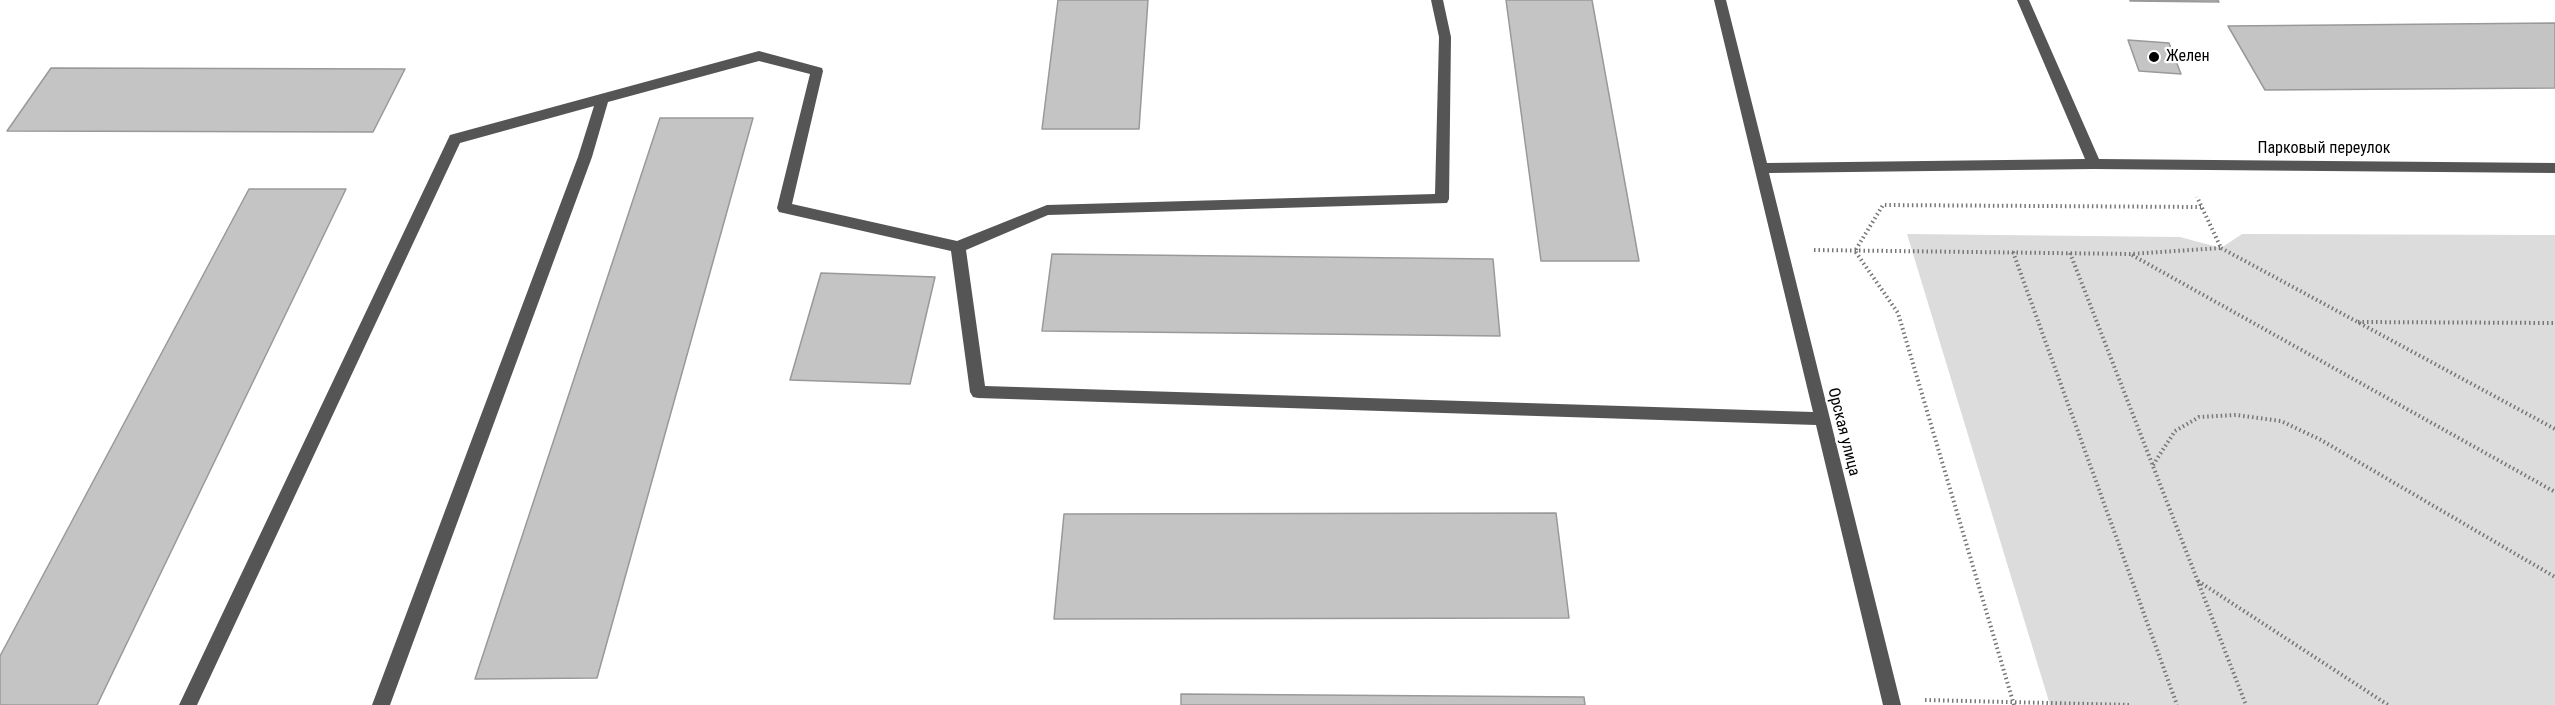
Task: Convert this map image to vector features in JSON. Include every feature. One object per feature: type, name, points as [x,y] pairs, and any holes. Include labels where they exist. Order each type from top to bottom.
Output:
[{"type":"street","points":[[188,705],[455,139],[759,56],[818,71],[784,208],[958,247],[1047,210],[1442,199],[1445,37],[1437,0]]},
{"type":"street","name":"Орская улица","points":[[1720,0],[1892,702]]},
{"type":"street","points":[[1761,168],[2094,164],[2023,0]]},
{"type":"street","points":[[381,705],[585,156],[603,97]]},
{"type":"street","name":"Парковый переулок","points":[[2094,164],[2555,168]]},
{"type":"street","points":[[958,247],[978,392],[1821,419]]},
{"type":"path","points":[[2182,165],[2221,248]]},
{"type":"path","points":[[1855,251],[1883,205],[2201,207]]},
{"type":"path","points":[[1781,250],[2130,254],[2221,248],[2555,429]]},
{"type":"path","points":[[1855,251],[1898,313],[2013,704]]},
{"type":"path","points":[[2013,252],[2177,705]]},
{"type":"path","points":[[2070,253],[2246,705]]},
{"type":"path","points":[[2130,254],[2555,492]]},
{"type":"path","points":[[2357,322],[2555,323]]},
{"type":"path","points":[[2153,466],[2175,431],[2199,417],[2235,415],[2281,421],[2321,440],[2555,577]]},
{"type":"path","points":[[2197,581],[2388,705]]},
{"type":"path","points":[[1892,702],[2131,705]]},
{"type":"shaded area","points":[[1907,234],[2180,237],[2221,248],[2242,234],[2555,235],[2555,705],[2050,705]]},
{"type":"building","points":[[1058,0],[1148,0],[1139,129],[1042,129]]},
{"type":"building","points":[[1506,0],[1592,0],[1639,261],[1541,261]]},
{"type":"building","points":[[2218,0],[2219,2],[2130,1]]},
{"type":"building","points":[[2555,23],[2555,88],[2265,90],[2228,26]]},
{"type":"building","name":"Желен","points":[[2128,40],[2169,43],[2181,74],[2139,71]]},
{"type":"building","points":[[51,68],[405,69],[373,132],[7,131]]},
{"type":"building","points":[[660,118],[753,118],[597,678],[475,679]]},
{"type":"building","points":[[249,189],[346,189],[97,705],[0,705],[0,656]]},
{"type":"building","points":[[1052,254],[1493,259],[1500,336],[1042,331]]},
{"type":"building","points":[[821,273],[935,277],[910,384],[790,380]]},
{"type":"building","points":[[1556,513],[1569,618],[1054,619],[1064,514]]},
{"type":"building","points":[[1181,694],[1584,697],[1585,705],[1181,705]]},
{"type":"place","name":"Желен","points":[[2154,57]]}]
